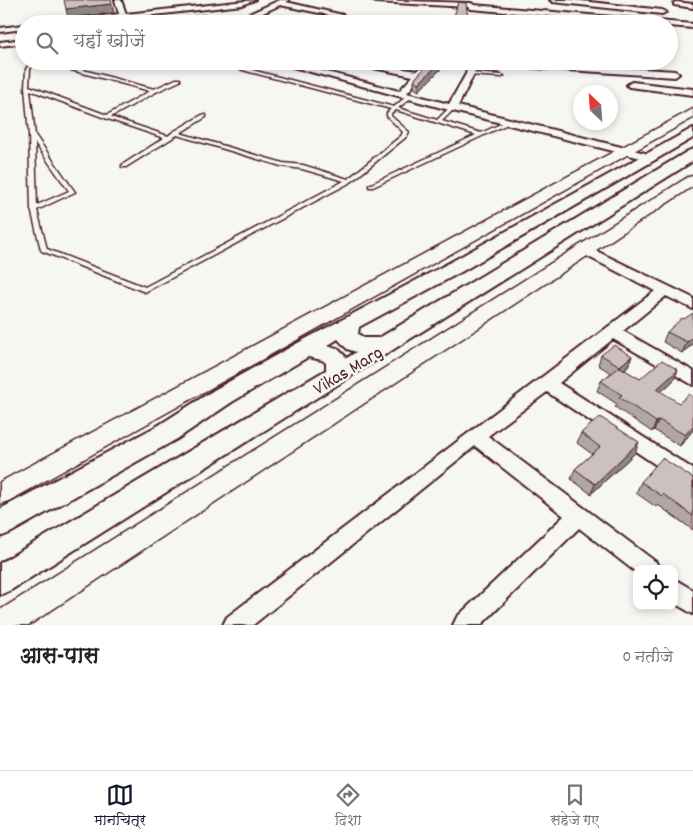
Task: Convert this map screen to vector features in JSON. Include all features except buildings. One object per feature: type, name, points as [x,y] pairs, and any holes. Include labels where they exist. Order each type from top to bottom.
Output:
[{"type":"main road","name":"Vikas Marg","points":[[0,524],[168,432],[223,396],[348,324],[454,268],[693,132]]},
{"type":"main road","name":"Vikas Marg","points":[[0,580],[338,374],[693,154]]},
{"type":"main road","points":[[348,324],[347,336],[355,344],[371,347],[385,345]]},
{"type":"main road","points":[[304,349],[329,354],[337,360],[338,374]]},
{"type":"street","points":[[118,0],[123,15]]},
{"type":"street","points":[[132,15],[242,3],[252,0]]},
{"type":"street","points":[[250,15],[286,0]]},
{"type":"street","points":[[376,0],[471,4],[576,15]]},
{"type":"street","points":[[553,0],[627,4],[662,12]]},
{"type":"street","points":[[278,3],[340,15]]},
{"type":"street","points":[[471,4],[472,15]]},
{"type":"street","points":[[676,4],[693,6]]},
{"type":"street","points":[[678,25],[693,26]]},
{"type":"street","points":[[0,30],[15,28]]},
{"type":"street","points":[[0,44],[15,42]]},
{"type":"street","points":[[352,70],[419,74]]},
{"type":"street","points":[[406,95],[422,70]]},
{"type":"street","points":[[452,108],[471,70]]},
{"type":"street","points":[[620,70],[674,74]]},
{"type":"street","points":[[369,72],[406,95],[649,157]]},
{"type":"street","points":[[632,85],[693,92]]},
{"type":"street","points":[[0,494],[693,113]]},
{"type":"street","points":[[3,625],[693,180]]},
{"type":"street","points":[[584,249],[693,304]]},
{"type":"street","points":[[235,625],[475,436],[547,383],[665,290]]},
{"type":"street","points":[[612,332],[693,379]]},
{"type":"street","points":[[547,383],[693,480]]},
{"type":"street","points":[[475,436],[643,565]]},
{"type":"street","points":[[466,625],[578,515]]},
{"type":"street","points":[[678,592],[693,603]]},
{"type":"lane","points":[[28,70],[27,87],[32,135],[34,209],[44,250],[145,290],[349,181],[406,134],[403,128],[389,116],[406,95]]},
{"type":"lane","points":[[77,70],[154,91]]},
{"type":"lane","points":[[248,70],[394,108],[481,135]]},
{"type":"lane","points":[[470,74],[502,76]]},
{"type":"lane","points":[[107,117],[178,80]]},
{"type":"lane","points":[[27,87],[168,138]]},
{"type":"lane","points":[[438,122],[452,108]]},
{"type":"lane","points":[[124,166],[204,116]]},
{"type":"lane","points":[[371,186],[509,122]]},
{"type":"lane","points":[[175,134],[283,165],[303,167],[349,181]]},
{"type":"lane","points":[[32,135],[72,192],[34,209]]}]
